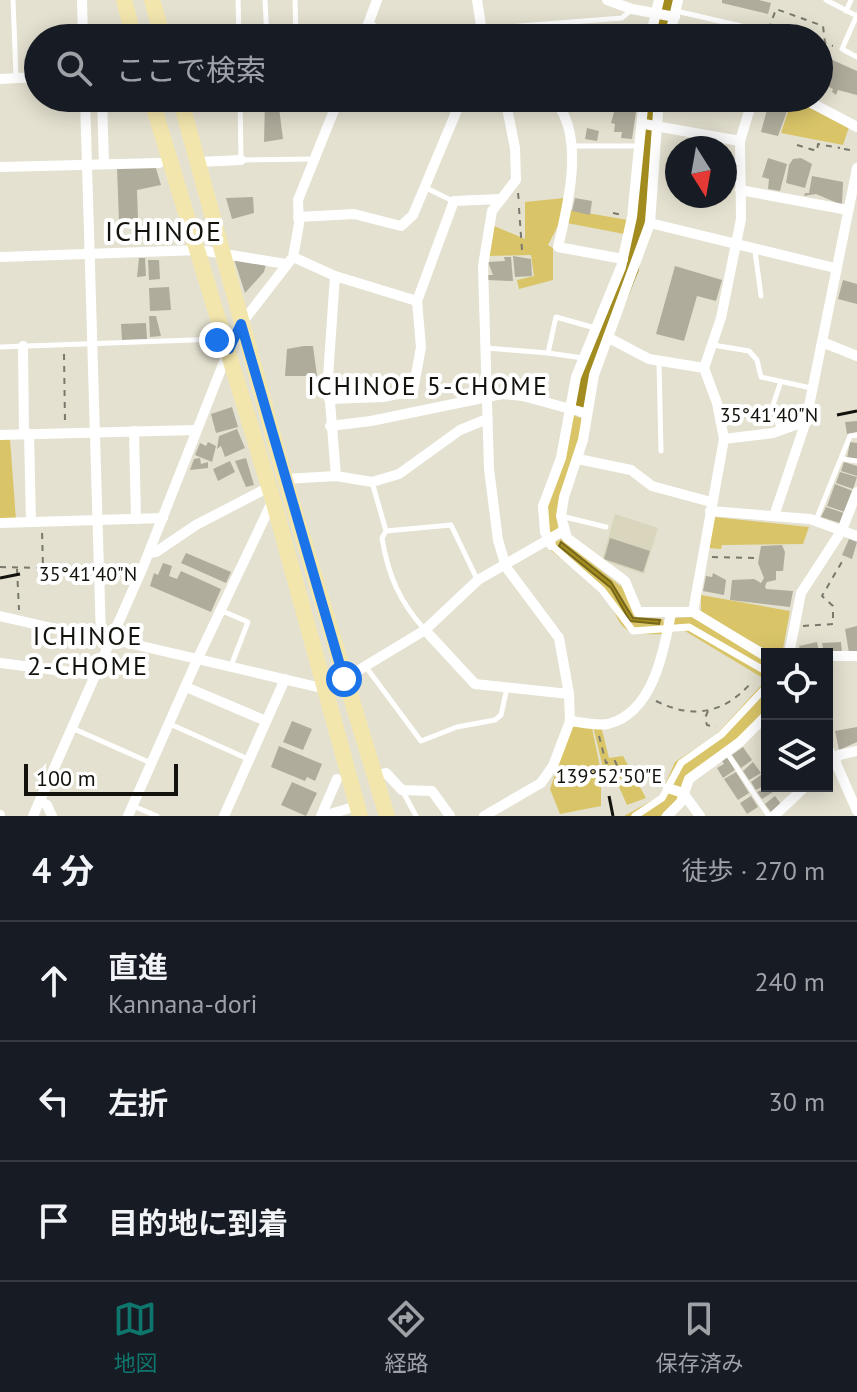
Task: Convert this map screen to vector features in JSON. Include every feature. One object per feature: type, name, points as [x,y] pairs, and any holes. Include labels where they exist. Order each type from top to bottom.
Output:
[{"type":"main road","points":[[124,0],[130,24]]},
{"type":"main road","points":[[152,0],[159,24]]},
{"type":"main road","points":[[156,112],[200,250],[271,494],[358,811]]},
{"type":"main road","points":[[184,112],[285,479],[387,816]]},
{"type":"street","points":[[82,0],[83,24]]},
{"type":"street","points":[[368,24],[377,0]]},
{"type":"street","points":[[477,0],[481,24]]},
{"type":"street","points":[[607,0],[632,9],[669,12]]},
{"type":"street","points":[[659,0],[669,12]]},
{"type":"street","points":[[0,79],[24,78]]},
{"type":"street","points":[[85,112],[98,520],[107,640]]},
{"type":"street","points":[[102,112],[104,164]]},
{"type":"street","points":[[33,816],[95,675],[107,640],[149,553],[227,343],[289,260],[298,217],[298,200],[333,112]]},
{"type":"street","points":[[298,217],[354,214],[401,226],[413,215],[422,186],[456,112]]},
{"type":"street","points":[[484,816],[541,783],[553,766],[570,721],[569,694],[559,638],[506,567],[498,540],[487,419],[483,266],[492,211],[516,180],[515,148],[508,112]]},
{"type":"street","points":[[564,112],[570,146],[569,202],[558,247],[623,259]]},
{"type":"street","points":[[554,538],[578,459],[594,375],[650,223],[651,125],[648,112]]},
{"type":"street","points":[[655,112],[641,146],[623,259],[611,298],[584,358],[570,408],[561,458],[543,506],[545,532],[602,590],[633,631],[693,612]]},
{"type":"street","points":[[693,612],[724,439],[717,403],[704,368],[721,318],[741,219],[740,141],[749,112]]},
{"type":"street","points":[[829,112],[857,127]]},
{"type":"street","points":[[651,125],[740,141]]},
{"type":"street","points":[[197,162],[241,160]]},
{"type":"street","points":[[0,167],[159,163]]},
{"type":"street","points":[[774,516],[806,421],[857,168]]},
{"type":"street","points":[[740,190],[852,204]]},
{"type":"street","points":[[329,399],[410,394],[421,347],[417,301],[454,201],[501,199]]},
{"type":"street","points":[[650,223],[734,246],[835,268]]},
{"type":"street","points":[[0,257],[220,251],[289,260],[417,301]]},
{"type":"street","points":[[335,276],[329,399],[336,476]]},
{"type":"street","points":[[609,338],[659,362],[704,368]]},
{"type":"street","points":[[822,342],[857,356]]},
{"type":"street","points":[[23,346],[26,434],[37,521]]},
{"type":"street","points":[[330,426],[371,421],[486,395],[523,396],[585,413]]},
{"type":"street","points":[[285,479],[336,476],[372,482],[399,474],[460,430],[487,419]]},
{"type":"street","points":[[724,439],[780,430],[806,421]]},
{"type":"street","points":[[0,435],[196,430]]},
{"type":"street","points":[[134,431],[136,519]]},
{"type":"street","points":[[578,459],[631,470],[652,486],[710,506],[816,521],[857,536]]},
{"type":"street","points":[[790,648],[801,593],[853,514],[857,492]]},
{"type":"street","points":[[149,553],[156,552],[196,525],[271,494]]},
{"type":"street","points":[[131,811],[271,494]]},
{"type":"street","points":[[0,523],[163,518]]},
{"type":"street","points":[[344,679],[425,630],[478,580],[554,538],[567,538],[625,581],[638,612],[689,627],[761,669]]},
{"type":"street","points":[[693,612],[761,653]]},
{"type":"street","points":[[0,616],[326,689]]},
{"type":"street","points":[[570,721],[608,724],[637,706],[654,680],[669,621]]},
{"type":"street","points":[[425,630],[475,684],[569,694]]},
{"type":"street","points":[[833,656],[857,656]]},
{"type":"street","points":[[0,663],[95,675]]},
{"type":"street","points":[[224,816],[285,679]]},
{"type":"street","points":[[186,687],[266,721]]},
{"type":"street","points":[[667,816],[681,802],[676,791],[681,763],[721,735],[761,692]]},
{"type":"street","points":[[635,816],[676,791],[698,770],[727,752],[762,720]]},
{"type":"street","points":[[833,762],[839,755],[857,751]]},
{"type":"street","points":[[833,768],[857,811]]},
{"type":"street","points":[[375,776],[386,773],[402,790],[432,791],[450,816]]},
{"type":"street","points":[[337,779],[322,816],[358,811]]},
{"type":"street","points":[[676,791],[700,816]]},
{"type":"street","points":[[771,816],[799,792]]},
{"type":"street","points":[[40,801],[47,805],[52,816]]},
{"type":"lane","points":[[13,0],[16,78]]},
{"type":"lane","points":[[238,0],[239,24]]},
{"type":"lane","points":[[265,0],[266,24]]},
{"type":"lane","points":[[295,0],[296,24]]},
{"type":"lane","points":[[826,0],[857,15],[842,49],[857,57]]},
{"type":"lane","points":[[846,11],[851,0]]},
{"type":"lane","points":[[566,24],[622,18],[632,9]]},
{"type":"lane","points":[[669,12],[731,24]]},
{"type":"lane","points":[[240,112],[241,160],[315,159]]},
{"type":"lane","points":[[570,146],[641,146]]},
{"type":"lane","points":[[422,186],[454,201]]},
{"type":"lane","points":[[755,251],[761,296]]},
{"type":"lane","points":[[548,353],[556,317],[596,328]]},
{"type":"lane","points":[[0,347],[227,343]]},
{"type":"lane","points":[[712,344],[749,351],[757,360],[761,377],[780,384],[812,388]]},
{"type":"lane","points":[[484,347],[584,358]]},
{"type":"lane","points":[[659,362],[661,451]]},
{"type":"lane","points":[[780,384],[773,405],[780,430]]},
{"type":"lane","points":[[816,521],[850,436],[857,435]]},
{"type":"lane","points":[[843,459],[857,461]]},
{"type":"lane","points":[[372,482],[386,531],[382,538],[389,577],[406,609],[425,630]]},
{"type":"lane","points":[[561,516],[606,527]]},
{"type":"lane","points":[[386,531],[451,525],[478,580]]},
{"type":"lane","points":[[220,610],[248,622],[230,667]]},
{"type":"lane","points":[[366,667],[421,741],[457,727],[495,720],[501,715],[507,687]]},
{"type":"lane","points":[[169,724],[249,760]]},
{"type":"lane","points":[[72,728],[152,763]]},
{"type":"lane","points":[[727,752],[771,816]]},
{"type":"lane","points":[[402,790],[416,816]]},
{"type":"lane","points":[[131,811],[157,816]]},
{"type":"path","points":[[771,24],[776,9],[817,24]]},
{"type":"path","points":[[833,46],[842,49]]},
{"type":"path","points":[[797,145],[817,151],[818,144],[855,151]]},
{"type":"path","points":[[519,208],[522,250]]},
{"type":"path","points":[[64,345],[66,432]]},
{"type":"path","points":[[0,567],[43,568],[37,521]]},
{"type":"path","points":[[703,557],[755,558]]},
{"type":"path","points":[[794,627],[833,624],[833,606],[822,596],[843,560]]},
{"type":"path","points":[[17,567],[20,620]]},
{"type":"path","points":[[645,694],[681,712],[709,711],[729,703],[750,684],[761,688]]},
{"type":"path","points":[[729,703],[731,709]]},
{"type":"path","points":[[709,711],[705,718],[707,725],[712,728],[724,722]]},
{"type":"path","points":[[596,723],[606,763],[615,761],[618,768]]},
{"type":"shaded area","points":[[640,112],[655,112],[647,224],[597,354],[584,409],[568,406],[610,292],[624,234],[567,223],[570,210],[628,220]]},
{"type":"shaded area","points":[[788,112],[818,112],[849,127],[843,145],[781,133]]},
{"type":"shaded area","points":[[564,198],[559,224],[548,245],[553,248],[553,280],[519,289],[517,280],[534,276],[531,255],[487,256],[492,225],[525,239],[525,202]]},
{"type":"shaded area","points":[[566,413],[581,418],[582,432],[561,502],[558,530],[543,540],[546,492],[559,460]]},
{"type":"shaded area","points":[[0,439],[10,439],[16,520],[0,520]]},
{"type":"shaded area","points":[[615,514],[658,528],[644,574],[602,560]]},
{"type":"shaded area","points":[[714,517],[809,527],[803,544],[722,545],[721,549],[709,548]]},
{"type":"shaded area","points":[[561,539],[623,588],[636,617],[663,619],[665,634],[646,634],[626,629],[596,586],[547,547]]},
{"type":"shaded area","points":[[561,542],[611,582],[633,618],[660,620],[659,624],[630,621],[611,588],[559,546]]},
{"type":"shaded area","points":[[701,595],[790,611],[783,648],[763,648],[701,613]]},
{"type":"shaded area","points":[[693,617],[761,657],[761,677],[685,631],[671,631],[674,618]]},
{"type":"shaded area","points":[[761,685],[761,715],[738,739],[686,776],[678,799],[666,812],[660,816],[624,816],[660,796],[675,762],[715,736]]},
{"type":"shaded area","points":[[571,726],[592,728],[601,772],[601,806],[560,814],[550,789]]},
{"type":"shaded area","points":[[593,726],[601,726],[609,758],[623,756],[646,798],[627,805],[612,771],[604,772]]},
{"type":"building","points":[[722,0],[771,3],[768,14],[722,3]]},
{"type":"building","points":[[833,60],[857,71],[857,95],[838,90],[836,95],[833,93]]},
{"type":"building","points":[[265,112],[280,112],[283,139],[264,142]]},
{"type":"building","points":[[614,112],[636,112],[632,139],[621,138],[622,132],[614,132],[615,124],[611,123]]},
{"type":"building","points":[[766,112],[787,112],[778,136],[761,132]]},
{"type":"building","points":[[587,128],[599,131],[597,141],[585,139]]},
{"type":"building","points":[[768,158],[787,164],[780,191],[768,189],[769,179],[762,177]]},
{"type":"building","points":[[801,158],[812,164],[805,188],[786,183],[789,165],[793,159]]},
{"type":"building","points":[[155,165],[161,185],[137,190],[138,220],[119,222],[117,168]]},
{"type":"building","points":[[812,176],[843,182],[842,205],[816,194],[804,196],[809,193]]},
{"type":"building","points":[[253,197],[254,213],[232,219],[226,198]]},
{"type":"building","points":[[575,198],[592,201],[590,215],[572,211]]},
{"type":"building","points":[[513,256],[531,259],[532,276],[515,277]]},
{"type":"building","points":[[504,257],[511,257],[513,281],[488,280],[488,275],[493,275],[488,262],[505,261]]},
{"type":"building","points":[[139,258],[145,258],[146,276],[137,277]]},
{"type":"building","points":[[234,259],[266,264],[264,272],[245,293]]},
{"type":"building","points":[[148,260],[159,260],[160,279],[149,280]]},
{"type":"building","points":[[675,266],[722,280],[716,301],[697,296],[684,341],[656,334]]},
{"type":"building","points":[[843,280],[857,284],[857,304],[838,299]]},
{"type":"building","points":[[169,287],[171,310],[150,311],[149,288]]},
{"type":"building","points":[[149,316],[156,316],[161,336],[150,337]]},
{"type":"building","points":[[146,323],[147,339],[122,340],[121,324]]},
{"type":"building","points":[[313,346],[317,376],[285,376],[287,349]]},
{"type":"building","points":[[232,407],[238,427],[216,433],[211,414]]},
{"type":"building","points":[[857,421],[857,432],[847,434],[845,422]]},
{"type":"building","points":[[237,429],[245,448],[225,457],[221,446],[217,449],[219,436]]},
{"type":"building","points":[[208,442],[216,446],[212,462],[195,455],[200,443],[206,446]]},
{"type":"building","points":[[850,442],[857,443],[857,460],[847,458]]},
{"type":"building","points":[[200,458],[201,464],[208,462],[208,468],[190,470],[194,459]]},
{"type":"building","points":[[246,458],[254,485],[246,487],[235,461]]},
{"type":"building","points":[[230,461],[235,472],[218,481],[213,469]]},
{"type":"building","points":[[844,462],[857,466],[857,476],[841,471]]},
{"type":"building","points":[[840,472],[857,477],[853,489],[836,483]]},
{"type":"building","points":[[835,484],[853,491],[845,512],[827,506]]},
{"type":"building","points":[[826,507],[844,513],[840,523],[821,517]]},
{"type":"building","points":[[610,538],[650,551],[643,572],[604,559]]},
{"type":"building","points":[[849,539],[857,542],[852,559],[842,555]]},
{"type":"building","points":[[782,545],[785,552],[783,571],[776,571],[776,580],[767,582],[765,586],[766,589],[793,591],[790,607],[730,600],[732,580],[754,579],[761,583],[764,578],[758,563],[761,546]]},
{"type":"building","points":[[186,553],[231,572],[226,583],[181,563]]},
{"type":"building","points":[[163,563],[172,566],[169,576],[177,579],[181,571],[221,589],[211,612],[150,586],[154,573],[158,575]]},
{"type":"building","points":[[713,573],[726,580],[724,595],[703,591],[706,576],[712,577]]},
{"type":"building","points":[[857,626],[857,652],[849,653],[845,629]]},
{"type":"building","points":[[817,642],[818,648],[800,648]]},
{"type":"building","points":[[841,642],[842,653],[833,654],[833,648],[823,648],[822,643]]},
{"type":"building","points":[[292,721],[312,729],[303,750],[283,742]]},
{"type":"building","points":[[857,727],[857,742],[839,750],[835,731]]},
{"type":"building","points":[[279,746],[322,764],[315,781],[307,777],[305,781],[271,767]]},
{"type":"building","points":[[743,747],[752,760],[741,768],[732,755]]},
{"type":"building","points":[[726,755],[735,770],[723,778],[717,768],[724,764],[721,759]]},
{"type":"building","points":[[753,762],[761,773],[749,780],[743,771]]},
{"type":"building","points":[[736,772],[749,793],[738,800],[724,779]]},
{"type":"building","points":[[761,775],[761,787],[756,790],[751,782]]},
{"type":"building","points":[[292,782],[317,793],[306,816],[281,805]]},
{"type":"building","points":[[761,790],[773,792],[762,799],[757,792]]},
{"type":"building","points":[[751,796],[758,807],[747,814],[740,803]]},
{"type":"building","points":[[775,796],[781,804],[771,812],[765,804]]},
{"type":"waterway","points":[[662,24],[670,0]]},
{"type":"waterway","points":[[578,407],[579,394],[630,268],[649,112]]},
{"type":"district","name":"ICHINOE","points":[[164,231]]},
{"type":"district","name":"ICHINOE 5-CHOME","points":[[428,386]]},
{"type":"district","name":"ICHINOE 2-CHOME","points":[[88,651]]},
{"type":"route","points":[[217,340],[225,338],[229,349],[241,324],[344,679]]}]
